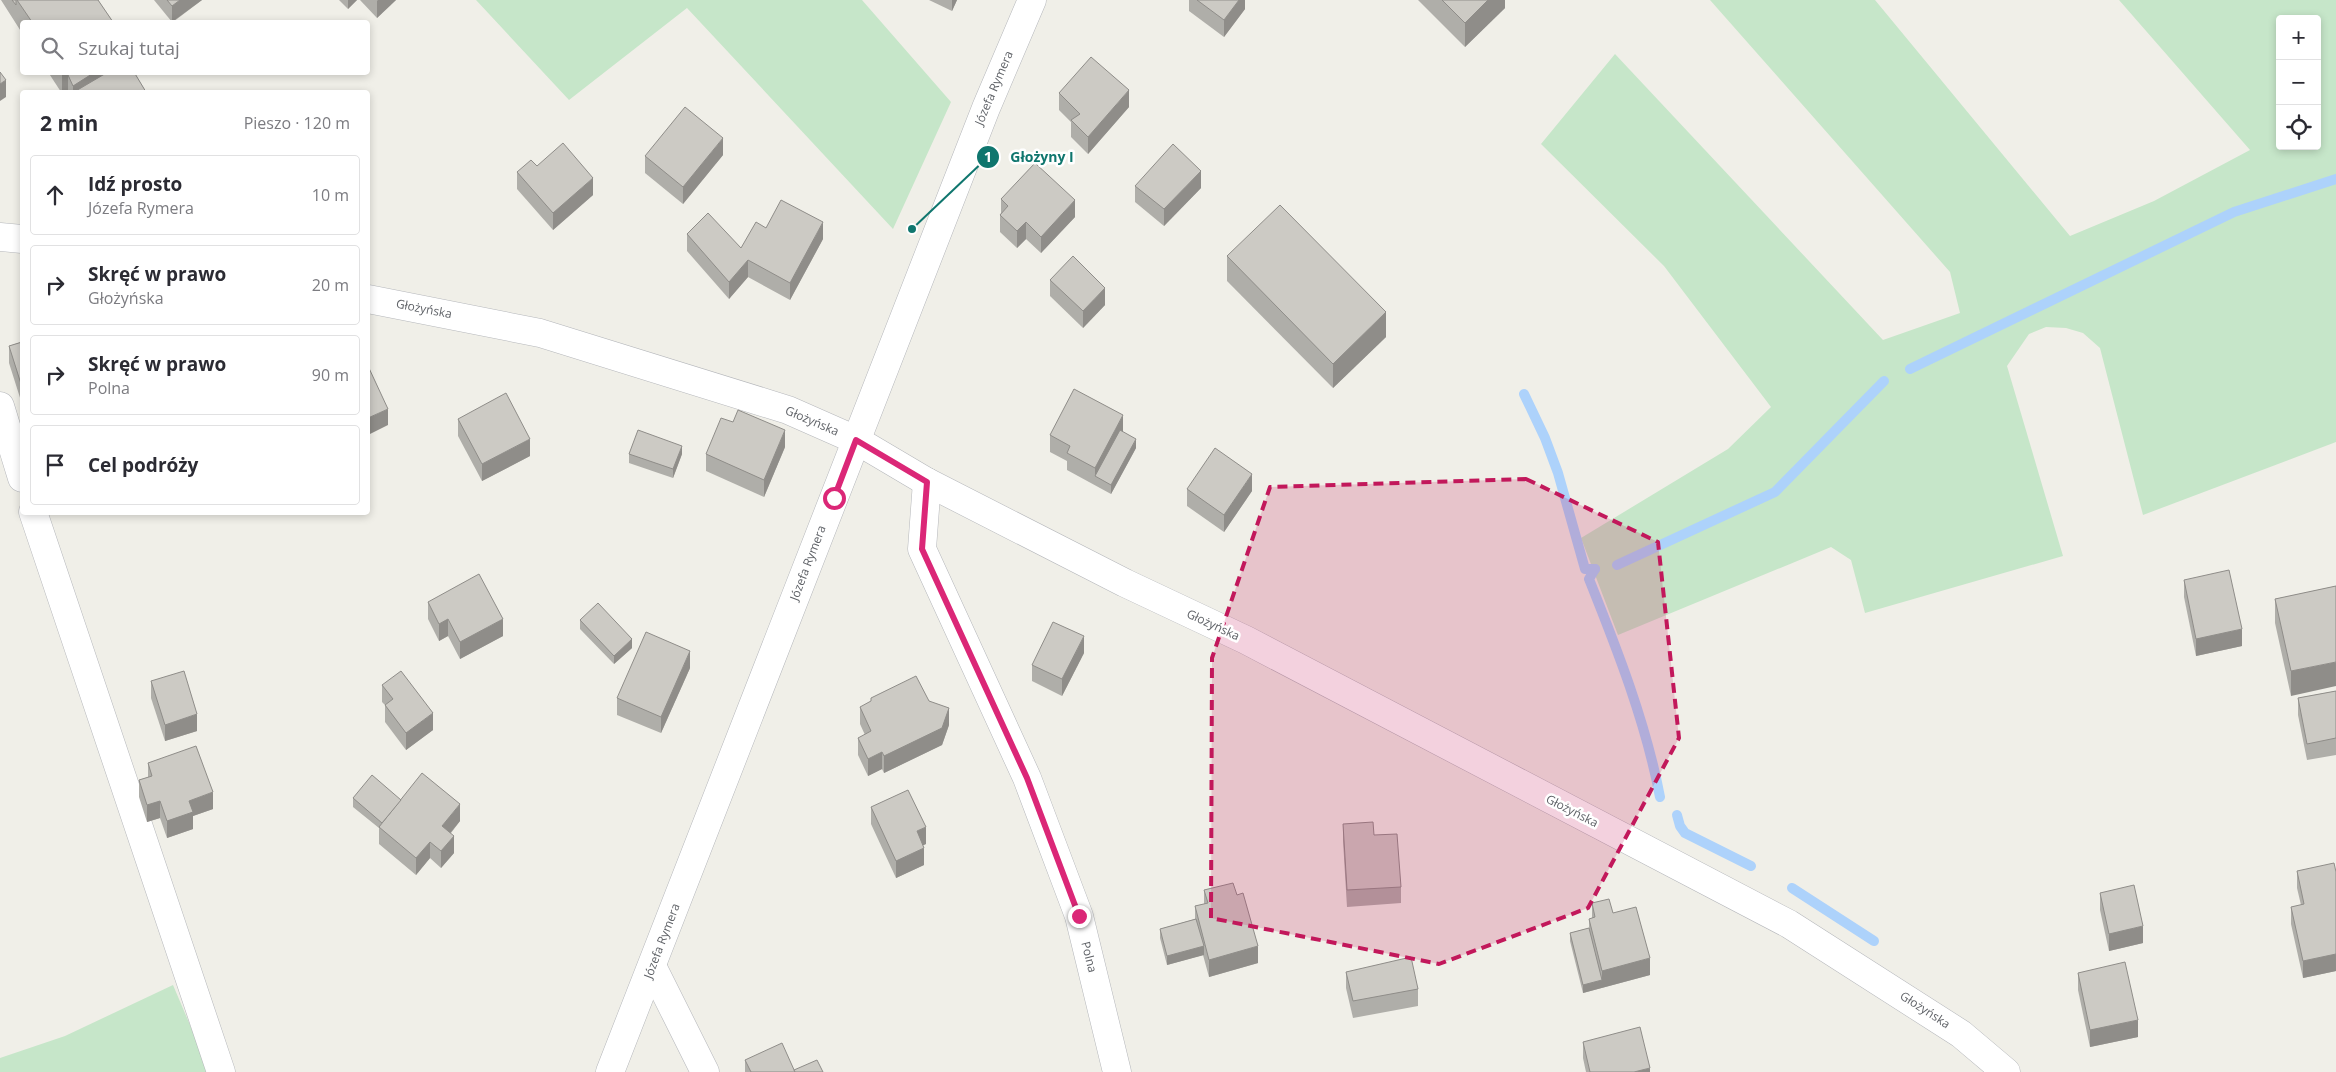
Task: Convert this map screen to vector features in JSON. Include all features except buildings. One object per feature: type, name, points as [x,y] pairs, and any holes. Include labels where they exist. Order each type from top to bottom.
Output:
[{"type":"street","name":"Józefa Rymera","points":[[610,1072],[986,108],[1032,0]]},
{"type":"street","points":[[0,237],[20,239]]},
{"type":"street","name":"Głożyńska","points":[[370,299],[540,333],[788,410],[856,440],[927,482],[1125,583],[1246,640],[1789,924],[1961,1034],[2006,1072]]},
{"type":"street","points":[[0,406],[20,471]]},
{"type":"street","name":"Polna","points":[[927,482],[922,549],[1027,778],[1079,916],[1117,1072]]},
{"type":"street","points":[[34,515],[221,1072]]},
{"type":"street","points":[[652,966],[705,1072]]},
{"type":"highlighted area","points":[[1526,479],[1658,542],[1679,738],[1588,908],[1439,964],[1211,918],[1212,658],[1270,487]]},
{"type":"green space","points":[[476,0],[862,0],[951,102],[893,229],[687,8],[569,100]]},
{"type":"green space","points":[[1710,0],[1875,0],[2070,236],[2154,201],[2250,150],[2119,0],[2336,0],[2336,442],[2143,515],[2100,348],[2083,333],[2066,328],[2046,327],[2029,334],[2007,366],[2063,556],[1865,613],[1851,560],[1831,547],[1618,635],[1581,538],[1728,449],[1771,407],[1664,266],[1541,144],[1615,54],[1883,340],[1960,313],[1950,272]]},
{"type":"green space","points":[[173,985],[210,1072],[0,1072],[0,1058],[65,1036]]},
{"type":"waterway","points":[[1910,369],[2234,212],[2336,179]]},
{"type":"waterway","points":[[1617,565],[1775,492],[1884,381]]},
{"type":"waterway","points":[[1524,394],[1545,438],[1558,473],[1585,569],[1595,569]]},
{"type":"waterway","points":[[1595,569],[1589,579],[1639,714],[1660,797]]},
{"type":"waterway","points":[[1677,815],[1680,826],[1685,833],[1751,866]]},
{"type":"waterway","points":[[1792,888],[1874,941]]},
{"type":"place","name":"Głożyny I","points":[[912,229]]},
{"type":"route","points":[[834,498],[856,440],[927,482],[922,549],[1027,778],[1079,916]]}]
